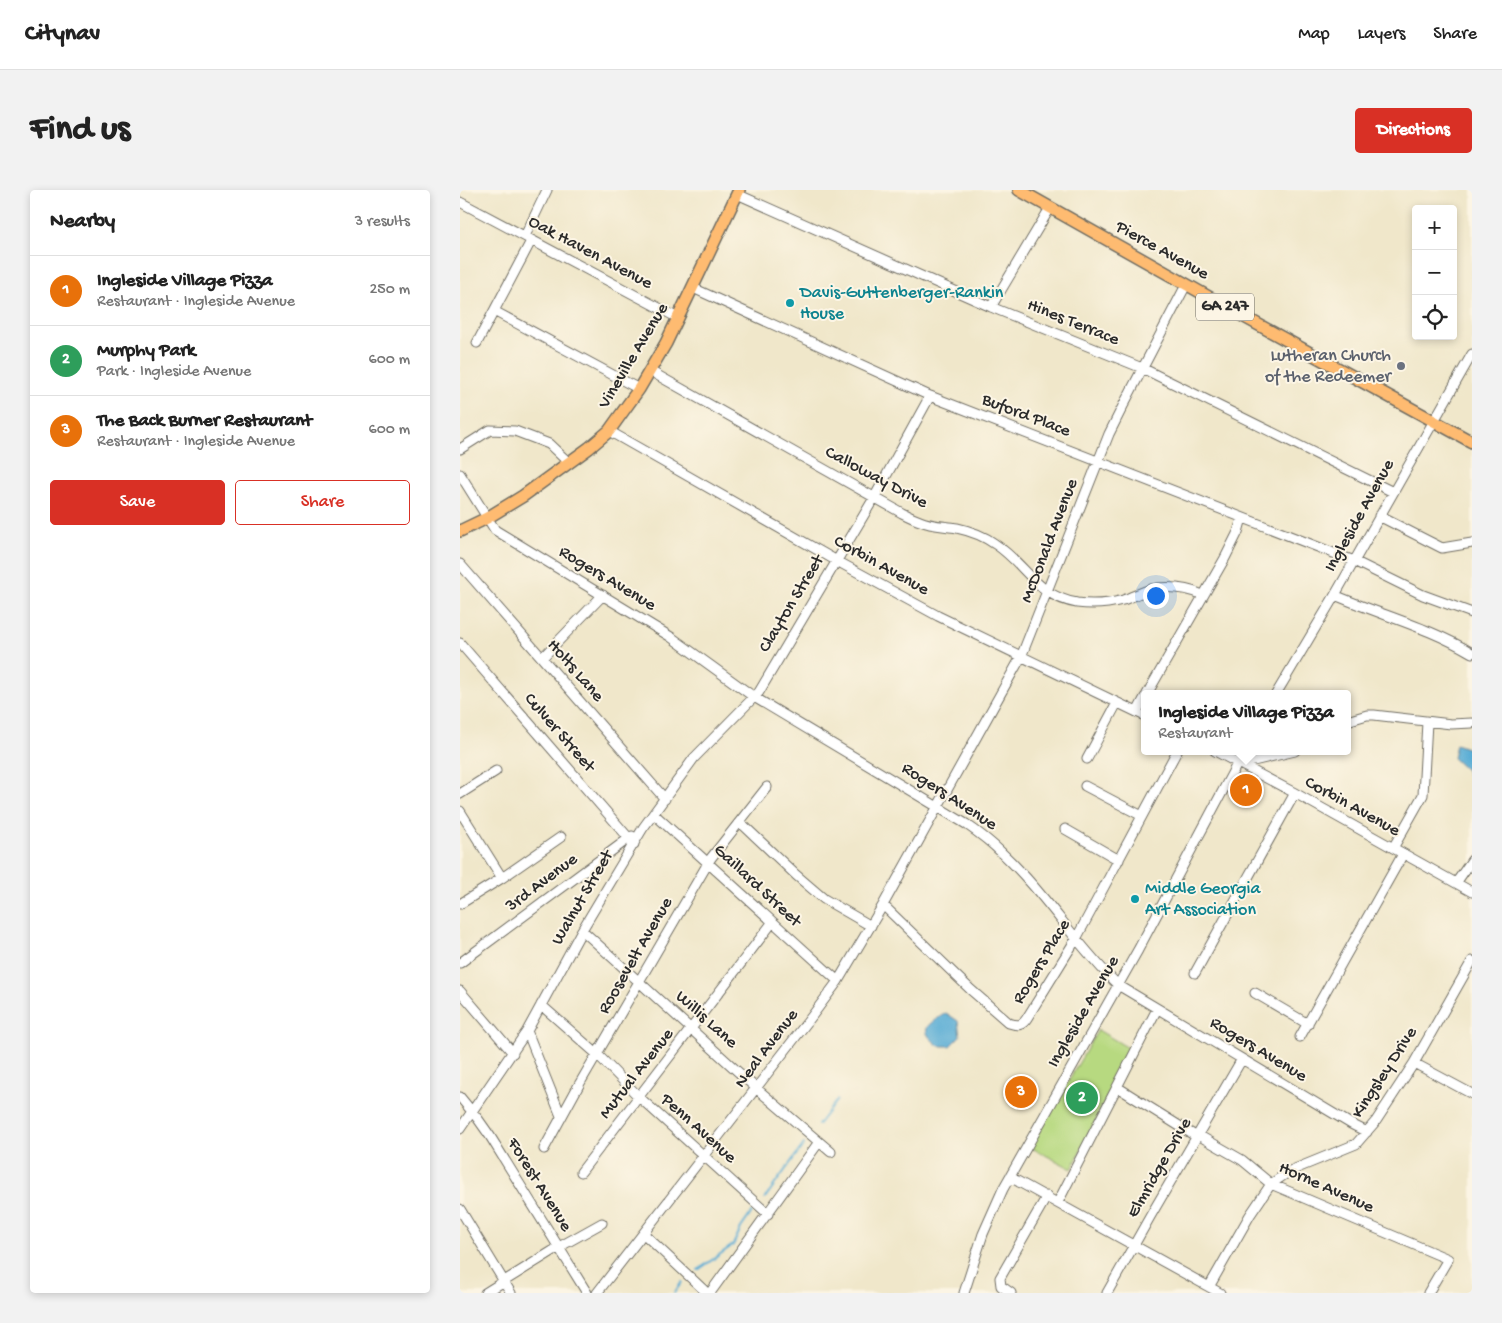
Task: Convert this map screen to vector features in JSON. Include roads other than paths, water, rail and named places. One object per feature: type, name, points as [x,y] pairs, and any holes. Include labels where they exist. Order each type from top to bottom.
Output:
[{"type":"main road","name":"Vineville Avenue","points":[[460,532],[523,496],[569,464],[609,431],[650,371],[693,288],[738,192]]},
{"type":"main road","name":"Pierce Avenue","points":[[1026,192],[1050,208],[1186,285],[1472,442]]},
{"type":"street","points":[[477,343],[528,238],[547,190]]},
{"type":"street","name":"Hines Terrace","points":[[738,192],[991,307],[1142,368],[1393,492]]},
{"type":"street","name":"Oak Haven Avenue","points":[[460,202],[678,318]]},
{"type":"street","points":[[991,307],[1050,208]]},
{"type":"street","name":"McDonald Avenue","points":[[937,807],[1021,657],[1098,461],[1142,368],[1186,285]]},
{"type":"street","name":"Buford Place","points":[[693,288],[930,396],[1354,562],[1423,596],[1472,613]]},
{"type":"street","points":[[494,311],[639,389]]},
{"type":"street","name":"Ingleside Avenue","points":[[1278,690],[1335,595],[1472,354]]},
{"type":"street","name":"Calloway Drive","points":[[650,371],[874,498],[920,522],[957,528],[986,538],[1003,549],[1035,582],[1048,592],[1059,597],[1077,603],[1101,604],[1124,600],[1151,590],[1171,587],[1191,590],[1203,595]]},
{"type":"street","name":"Clayton Street","points":[[754,697],[759,692],[874,498],[930,396]]},
{"type":"street","points":[[460,449],[490,430],[515,431],[549,444],[569,464]]},
{"type":"street","name":"Corbin Avenue","points":[[609,431],[836,561],[938,616],[1141,714]]},
{"type":"street","name":"Rogers Avenue","points":[[460,474],[495,530],[671,637],[754,697],[966,824],[1002,852],[1095,962],[1118,985],[1368,1132]]},
{"type":"street","points":[[1379,516],[1442,548],[1472,543]]},
{"type":"street","points":[[1149,690],[1225,558],[1238,532],[1242,518]]},
{"type":"street","name":"Holts Lane","points":[[460,564],[665,799]]},
{"type":"street","points":[[542,658],[603,595]]},
{"type":"street","points":[[1335,595],[1365,608],[1430,631],[1472,653]]},
{"type":"street","name":"Culver Street","points":[[460,643],[631,841]]},
{"type":"street","points":[[654,814],[698,754],[754,697]]},
{"type":"street","points":[[1087,759],[1117,702]]},
{"type":"street","points":[[1351,720],[1374,715],[1427,722],[1472,723]]},
{"type":"street","points":[[1393,848],[1422,795],[1427,722]]},
{"type":"street","name":"Rogers Place","points":[[883,905],[971,990],[1016,1026],[1024,1023],[1076,939],[1175,755]]},
{"type":"street","name":"Corbin Avenue","points":[[1223,755],[1295,793],[1472,892]]},
{"type":"street","name":"Ingleside Avenue","points":[[964,1293],[983,1234],[1010,1176],[1118,985],[1242,755]]},
{"type":"street","points":[[1238,763],[1278,755]]},
{"type":"street","points":[[460,794],[496,771]]},
{"type":"street","points":[[1085,786],[1142,816]]},
{"type":"street","name":"Roosevelt Avenue","points":[[544,1149],[561,1116],[708,863],[767,787]]},
{"type":"street","points":[[1195,973],[1295,793]]},
{"type":"street","name":"Neal Avenue","points":[[597,1293],[704,1158],[838,981],[883,905],[937,807]]},
{"type":"street","points":[[460,811],[502,878]]},
{"type":"street","name":"3rd Avenue","points":[[460,964],[631,841],[654,814]]},
{"type":"street","name":"Gaillard Street","points":[[654,814],[838,981]]},
{"type":"street","points":[[740,822],[824,899],[871,926]]},
{"type":"street","points":[[1064,829],[1119,860]]},
{"type":"street","points":[[460,904],[502,878],[561,836]]},
{"type":"street","name":"Walnut Street","points":[[460,1129],[527,1031],[631,841]]},
{"type":"street","points":[[1300,1037],[1403,854]]},
{"type":"street","points":[[1456,883],[1472,860]]},
{"type":"street","name":"Mutual Avenue","points":[[581,1172],[692,1030],[772,922]]},
{"type":"street","name":"Willis Lane","points":[[582,930],[757,1089],[831,1152]]},
{"type":"street","name":"Kingsley Drive","points":[[1209,1287],[1250,1215],[1271,1184],[1290,1171],[1356,1144],[1368,1132],[1388,1106],[1472,961]]},
{"type":"street","points":[[460,992],[513,1053]]},
{"type":"street","points":[[1254,993],[1308,1024]]},
{"type":"street","name":"Penn Avenue","points":[[541,1005],[598,1055],[639,1097],[704,1158],[768,1214]]},
{"type":"street","points":[[1058,1202],[1157,1009]]},
{"type":"street","points":[[527,1031],[561,1116]]},
{"type":"street","name":"Elmridge Drive","points":[[1107,1293],[1242,1059]]},
{"type":"street","points":[[1414,1063],[1472,1094]]},
{"type":"street","name":"Horne Avenue","points":[[1117,1087],[1197,1136],[1242,1160],[1271,1184],[1448,1259],[1428,1293]]},
{"type":"street","name":"Forest Avenue","points":[[460,1098],[490,1136],[588,1293]]},
{"type":"street","points":[[644,1234],[708,1293],[768,1214],[819,1142]]},
{"type":"street","points":[[1010,1176],[1220,1293]]},
{"type":"street","points":[[1011,1293],[1003,1289],[1000,1284],[1002,1272],[1047,1196]]},
{"type":"street","points":[[460,1209],[511,1293]]},
{"type":"street","points":[[485,1293],[602,1223]]},
{"type":"water","points":[[1456,744],[1472,750],[1472,782],[1466,770],[1453,758]]},
{"type":"water","points":[[946,1013],[958,1021],[960,1036],[950,1046],[939,1046],[928,1035],[927,1028]]},
{"type":"waterway","points":[[818,1125],[837,1100]]},
{"type":"waterway","points":[[765,1198],[804,1144]]},
{"type":"waterway","points":[[698,1270],[733,1245],[741,1228],[752,1212]]},
{"type":"waterway","points":[[674,1293],[682,1282]]},
{"type":"place","name":"Davis-Guttenberger-Rankin House","points":[[790,303]]},
{"type":"place","name":"Lutheran Church of the Redeemer","points":[[1401,366]]},
{"type":"place","name":"Ingleside Village Pizza","points":[[1246,790]]},
{"type":"place","name":"Middle Georgia Art Association","points":[[1135,899]]},
{"type":"place","name":"The Back Burner Restaurant","points":[[1021,1092]]},
{"type":"place","name":"Murphy Park","points":[[1082,1098]]}]
